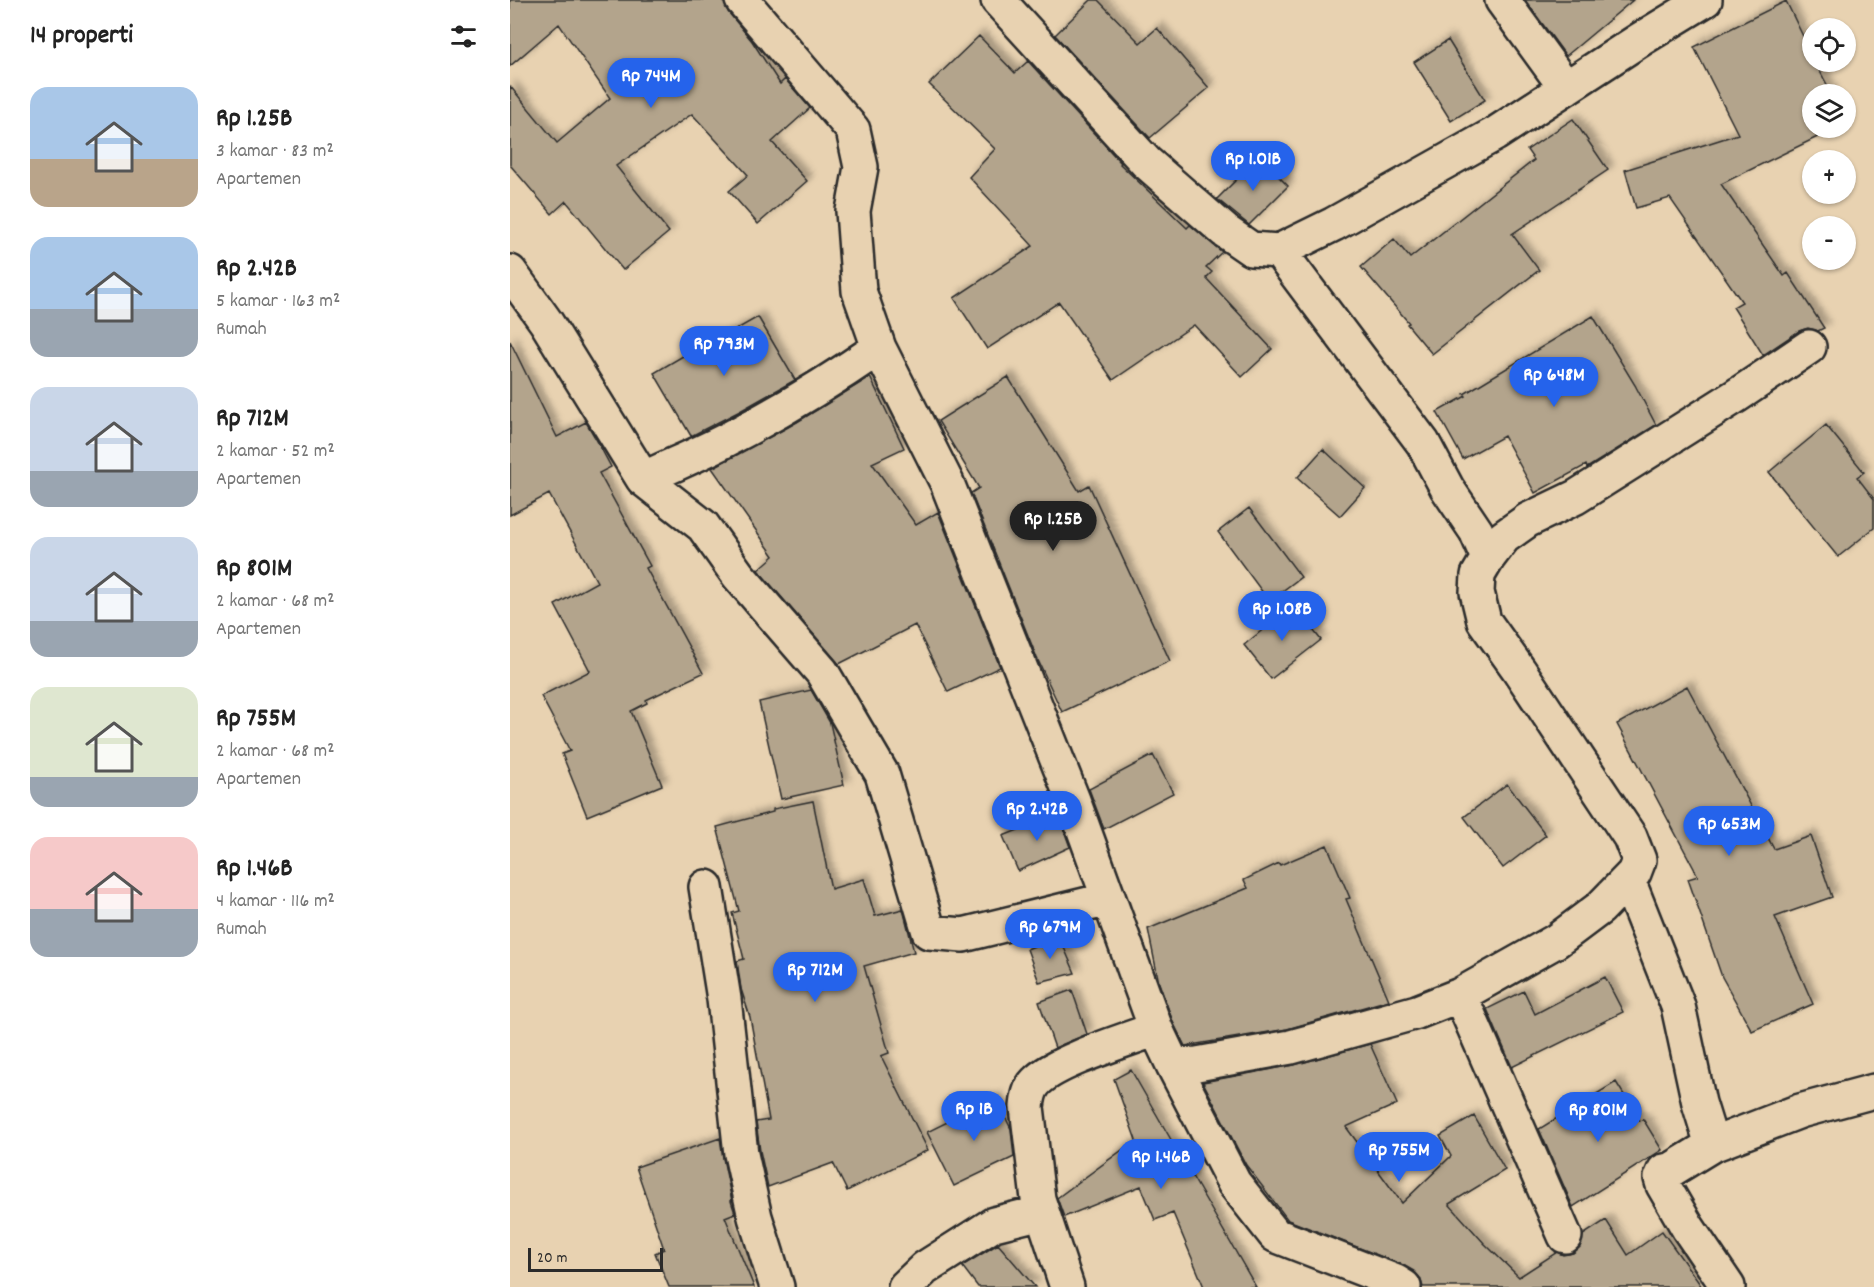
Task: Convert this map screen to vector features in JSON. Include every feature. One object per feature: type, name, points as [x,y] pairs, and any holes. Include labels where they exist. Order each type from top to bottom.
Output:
[{"type":"street","points":[[742,0],[853,130],[861,167],[853,211],[859,291],[879,348],[947,483],[1073,800],[1156,1029],[1173,1065],[1234,1183],[1275,1235],[1404,1287]]},
{"type":"street","points":[[998,0],[1146,162],[1233,237],[1251,249],[1279,251],[1334,224],[1485,139],[1705,0]]},
{"type":"street","points":[[1502,0],[1566,88]]},
{"type":"street","points":[[1279,251],[1423,443],[1447,488],[1476,531],[1488,558]]},
{"type":"street","points":[[510,272],[546,322],[643,479],[703,526],[738,576],[822,672],[882,774],[929,932],[963,935],[1109,899]]},
{"type":"street","points":[[643,479],[728,439],[827,383],[879,348]]},
{"type":"street","points":[[1173,1065],[1197,1064],[1291,1047],[1417,1012],[1460,995],[1556,941],[1600,909],[1628,880],[1634,873],[1639,860],[1630,837],[1562,733],[1484,621],[1478,592],[1478,575],[1504,537],[1528,520],[1576,497],[1809,348]]},
{"type":"street","points":[[1628,880],[1678,1006],[1699,1103],[1712,1145]]},
{"type":"street","points":[[706,887],[724,999],[741,1154],[755,1217],[777,1287]]},
{"type":"street","points":[[1460,995],[1565,1236]]},
{"type":"street","points":[[1067,1287],[1038,1199],[1027,1107],[1028,1095],[1035,1083],[1045,1074],[1077,1059],[1156,1029]]},
{"type":"street","points":[[1728,1287],[1688,1228],[1663,1185],[1661,1178],[1664,1171],[1671,1170],[1712,1145],[1800,1111],[1874,1091]]},
{"type":"street","points":[[905,1287],[925,1268],[994,1224],[1042,1212]]},
{"type":"building","points":[[510,0],[724,0],[728,12],[752,41],[780,84],[785,79],[810,108],[772,142],[807,181],[758,224],[729,191],[748,175],[692,114],[616,166],[669,232],[623,270],[566,201],[552,214],[510,165],[510,86],[557,143],[610,98],[559,24],[510,66]]},
{"type":"building","points":[[1091,0],[1098,0],[1140,43],[1157,28],[1209,88],[1150,138],[1055,35]]},
{"type":"building","points":[[1525,0],[1633,0],[1566,56]]},
{"type":"building","points":[[1786,1],[1802,34],[1802,72],[1820,72],[1827,84],[1802,84],[1802,138],[1815,138],[1721,184],[1784,276],[1788,273],[1824,328],[1818,331],[1808,328],[1799,331],[1763,355],[1733,307],[1742,302],[1670,198],[1636,208],[1625,170],[1738,134],[1694,47]]},
{"type":"building","points":[[979,36],[1015,73],[1028,61],[1120,164],[1187,228],[1190,225],[1222,252],[1206,267],[1212,272],[1206,278],[1272,349],[1242,377],[1194,325],[1113,380],[1059,302],[987,349],[954,298],[1033,246],[969,177],[995,149],[929,84]]},
{"type":"building","points":[[1448,40],[1485,100],[1451,121],[1414,62]]},
{"type":"building","points":[[1573,119],[1608,170],[1512,234],[1539,270],[1432,354],[1361,267],[1394,239],[1410,258],[1534,160],[1527,150]]},
{"type":"building","points":[[1259,157],[1288,186],[1249,225],[1217,199]]},
{"type":"building","points":[[1593,316],[1635,385],[1656,425],[1587,468],[1586,465],[1535,493],[1504,436],[1463,459],[1437,412]]},
{"type":"building","points":[[758,317],[795,380],[691,436],[654,373],[705,343],[707,346]]},
{"type":"building","points":[[510,341],[557,437],[586,422],[596,439],[611,467],[599,473],[650,566],[646,568],[703,673],[646,700],[647,703],[631,711],[662,785],[587,816],[562,754],[570,751],[541,696],[590,671],[555,605],[597,582],[549,494],[510,515]]},
{"type":"building","points":[[870,377],[904,448],[872,463],[916,525],[938,512],[1000,667],[948,692],[915,625],[839,664],[758,570],[774,556],[712,468],[797,422]]},
{"type":"building","points":[[1008,377],[1079,491],[1089,485],[1170,661],[1062,712],[1037,658],[971,493],[979,488],[938,421]]},
{"type":"building","points":[[1826,425],[1864,472],[1857,477],[1874,499],[1874,528],[1838,557],[1769,472]]},
{"type":"building","points":[[1323,449],[1365,488],[1340,516],[1297,478]]},
{"type":"building","points":[[1249,508],[1301,577],[1269,601],[1218,532]]},
{"type":"building","points":[[1293,605],[1321,640],[1271,679],[1244,645]]},
{"type":"building","points":[[1687,686],[1774,849],[1811,836],[1832,897],[1775,917],[1813,1004],[1752,1031],[1722,977],[1688,879],[1698,876],[1617,724]]},
{"type":"building","points":[[811,690],[830,723],[844,785],[781,799],[759,702]]},
{"type":"building","points":[[1153,755],[1173,793],[1104,829],[1089,789]]},
{"type":"building","points":[[1507,784],[1546,835],[1503,868],[1464,817]]},
{"type":"building","points":[[813,801],[831,889],[864,879],[875,916],[903,909],[914,952],[864,966],[889,1053],[881,1056],[928,1150],[847,1191],[833,1163],[768,1187],[756,1122],[769,1120],[750,1017],[741,989],[737,961],[744,959],[732,913],[739,911],[717,827],[773,812],[773,809]]},
{"type":"building","points":[[1058,814],[1070,847],[1018,871],[1003,836]]},
{"type":"building","points":[[1327,845],[1350,898],[1346,899],[1389,1000],[1287,1029],[1185,1046],[1173,1022],[1159,983],[1148,929],[1248,888],[1244,880],[1279,863],[1280,865]]},
{"type":"building","points":[[1059,936],[1075,973],[1039,982],[1027,949]]},
{"type":"building","points":[[1605,977],[1623,1012],[1512,1067],[1487,1009],[1524,991],[1535,1014]]},
{"type":"building","points":[[1072,990],[1087,1034],[1055,1048],[1039,1002]]},
{"type":"building","points":[[1370,1044],[1397,1104],[1346,1127],[1402,1203],[1451,1156],[1440,1136],[1474,1116],[1505,1170],[1449,1204],[1519,1277],[1557,1252],[1563,1255],[1573,1253],[1580,1247],[1583,1235],[1606,1220],[1628,1255],[1662,1231],[1702,1287],[1423,1287],[1414,1271],[1403,1265],[1288,1220],[1246,1165],[1203,1082],[1294,1065]]},
{"type":"building","points":[[1131,1070],[1256,1287],[1204,1287],[1173,1213],[1155,1220],[1141,1186],[1064,1217],[1057,1198],[1125,1148],[1137,1143],[1114,1079]]},
{"type":"building","points":[[1616,1082],[1640,1121],[1643,1119],[1662,1150],[1573,1207],[1539,1129]]},
{"type":"building","points":[[996,1098],[1011,1129],[1014,1157],[954,1186],[927,1132]]},
{"type":"building","points":[[720,1138],[735,1213],[725,1217],[754,1287],[669,1287],[655,1253],[664,1249],[636,1167]]},
{"type":"building","points":[[998,1244],[1035,1287],[978,1287],[962,1266]]}]
